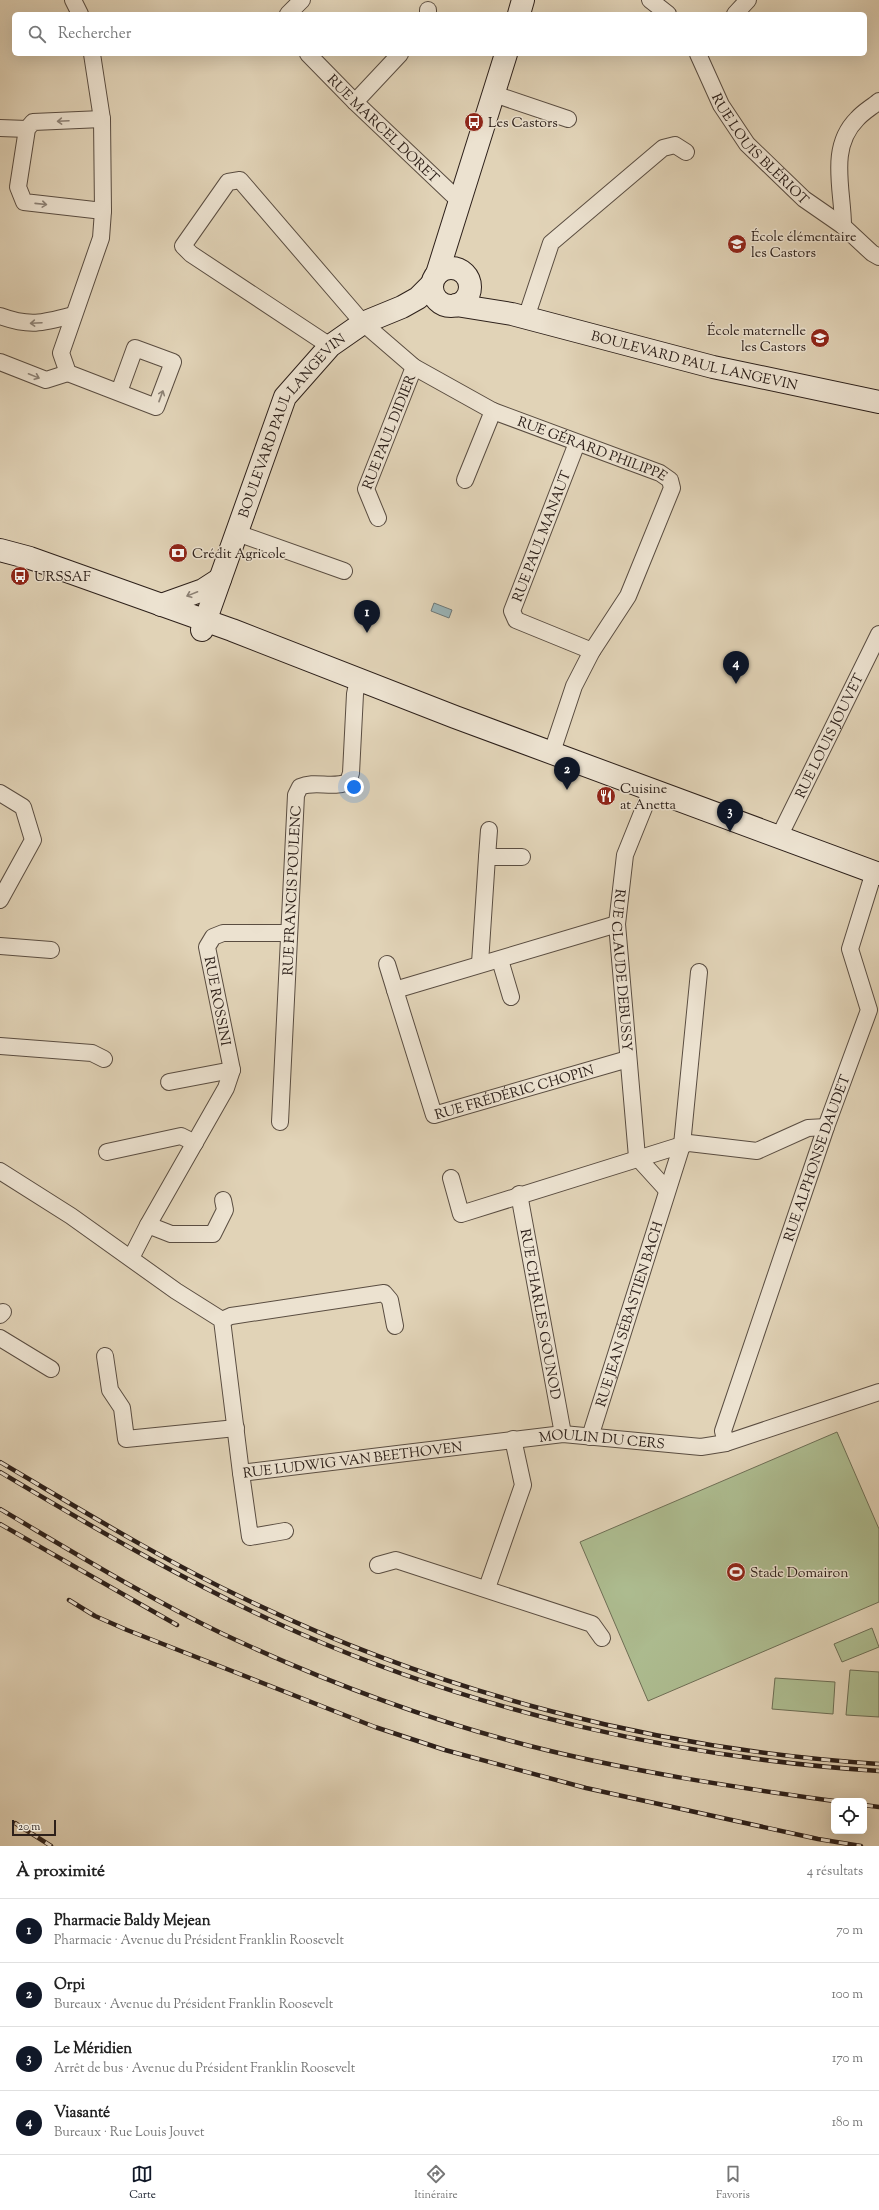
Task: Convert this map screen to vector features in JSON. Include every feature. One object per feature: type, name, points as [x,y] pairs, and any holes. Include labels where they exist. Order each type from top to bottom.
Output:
[{"type":"street","points":[[73,0],[79,12]]},
{"type":"street","points":[[290,12],[302,0]]},
{"type":"street","points":[[520,12],[523,0]]},
{"type":"street","points":[[650,0],[665,12]]},
{"type":"street","points":[[737,12],[748,0]]},
{"type":"street","points":[[68,373],[62,353],[73,315],[101,238],[103,210],[102,119],[92,56]]},
{"type":"street","name":"RUE MARCEL DORET","points":[[310,56],[355,102],[454,196],[461,200]]},
{"type":"street","points":[[355,102],[398,56]]},
{"type":"street","points":[[442,292],[451,235],[505,56]]},
{"type":"street","name":"RUE LOUIS BLÉRIOT","points":[[699,56],[721,106],[746,144],[804,199],[843,226],[872,253],[879,256]]},
{"type":"street","points":[[494,94],[568,119]]},
{"type":"street","points":[[843,226],[838,175],[843,141],[856,119],[879,101]]},
{"type":"street","points":[[102,119],[33,122],[27,129],[18,187],[24,202],[103,210]]},
{"type":"street","points":[[0,128],[27,129]]},
{"type":"street","points":[[519,316],[551,243],[663,148],[675,145],[686,152]]},
{"type":"street","name":"RUE GÉRARD PHILIPPE","points":[[330,346],[191,254],[183,246],[228,182],[240,180],[363,323],[414,367],[493,411],[660,473],[670,480],[672,488],[628,596],[592,651],[574,686],[552,752]]},
{"type":"street","points":[[442,292],[466,299],[470,290],[451,235]]},
{"type":"street","points":[[442,292],[448,268],[465,277]]},
{"type":"street","name":"BOULEVARD PAUL LANGEVIN","points":[[465,277],[519,316]]},
{"type":"street","name":"BOULEVARD PAUL LANGEVIN","points":[[203,625],[285,397],[330,346],[363,323],[402,307],[418,298],[442,292],[519,316],[713,367],[879,402]]},
{"type":"street","points":[[0,316],[19,323],[41,323],[73,315]]},
{"type":"street","points":[[0,362],[46,380],[68,373],[118,392]]},
{"type":"street","name":"RUE PAUL DIDIER","points":[[378,518],[366,489],[414,367]]},
{"type":"street","points":[[465,480],[493,411]]},
{"type":"street","name":"RUE PAUL MANAUT","points":[[577,443],[512,611],[516,620],[592,651]]},
{"type":"street","points":[[236,533],[344,571]]},
{"type":"street","points":[[0,550],[30,558],[161,605],[203,625],[227,640],[358,680],[652,788],[779,838],[876,873]]},
{"type":"street","points":[[0,563],[203,625]]},
{"type":"street","points":[[161,605],[203,590],[220,579]]},
{"type":"street","name":"RUE LOUIS JOUVET","points":[[779,838],[879,636]]},
{"type":"street","name":"RUE FRANCIS POULENC","points":[[280,1122],[288,933],[296,795],[300,787],[306,784],[340,786],[348,782],[351,773],[355,694],[358,680]]},
{"type":"street","name":"RUE CLAUDE DEBUSSY","points":[[637,1157],[617,924],[625,855],[652,788]]},
{"type":"street","points":[[0,793],[23,807],[33,840],[0,900]]},
{"type":"street","points":[[480,964],[489,830]]},
{"type":"street","points":[[487,857],[522,857]]},
{"type":"street","name":"RUE ALPHONSE DAUDET","points":[[726,1443],[723,1431],[826,1127],[869,1010],[850,949],[876,873]]},
{"type":"street","points":[[395,990],[617,924]]},
{"type":"street","name":"RUE ROSSINI","points":[[232,1070],[207,947],[213,937],[223,933],[288,933]]},
{"type":"street","points":[[0,946],[51,950]]},
{"type":"street","points":[[500,960],[511,996]]},
{"type":"street","name":"RUE FRÉDÉRIC CHOPIN","points":[[387,964],[434,1115],[628,1059]]},
{"type":"street","name":"RUE JEAN SÉBASTIEN BACH","points":[[590,1437],[682,1145],[699,972]]},
{"type":"street","points":[[0,1046],[92,1053],[104,1059]]},
{"type":"street","points":[[131,1258],[148,1225],[226,1088],[232,1070],[169,1082]]},
{"type":"street","points":[[451,1178],[461,1214],[637,1157],[689,1143],[757,1150],[808,1128],[826,1127]]},
{"type":"street","points":[[107,1152],[181,1136],[195,1143]]},
{"type":"street","points":[[637,1157],[667,1190]]},
{"type":"street","points":[[0,1171],[72,1216],[176,1292],[222,1320],[231,1316],[384,1293],[390,1300],[395,1326]]},
{"type":"street","name":"RUE CHARLES GOUNOD","points":[[519,1194],[563,1434]]},
{"type":"street","points":[[148,1225],[171,1234],[213,1234],[225,1210],[223,1200]]},
{"type":"street","name":"RUE LUDWIG VAN BEETHOVEN","points":[[222,1320],[241,1474],[508,1440]]},
{"type":"street","points":[[0,1338],[51,1369]]},
{"type":"street","points":[[105,1356],[110,1390],[122,1408],[126,1439],[236,1428]]},
{"type":"street","name":"MOULIN DU CERS","points":[[508,1440],[563,1434],[701,1447],[726,1443],[879,1392]]},
{"type":"street","points":[[487,1588],[523,1485],[508,1440]]},
{"type":"street","points":[[241,1474],[250,1536],[285,1530]]},
{"type":"street","points":[[378,1565],[396,1560],[487,1588],[592,1624],[602,1638]]},
{"type":"green space","name":"Stade Domairon","points":[[837,1432],[879,1529],[879,1602],[648,1701],[580,1542]]},
{"type":"green space","points":[[872,1628],[879,1647],[842,1662],[834,1644]]},
{"type":"green space","points":[[850,1670],[879,1672],[879,1717],[846,1715]]},
{"type":"green space","points":[[775,1678],[835,1682],[833,1714],[772,1709]]},
{"type":"water","points":[[434,603],[452,610],[449,618],[431,611]]},
{"type":"railway","points":[[0,1462],[120,1533],[212,1583],[318,1632],[395,1662],[474,1689],[553,1712],[634,1731],[715,1746],[797,1757],[879,1764]]},
{"type":"railway","points":[[0,1472],[147,1557],[222,1597],[299,1633],[368,1661],[439,1686],[510,1708],[583,1727],[656,1743],[804,1765],[879,1771]]},
{"type":"railway","points":[[0,1509],[82,1558],[194,1620],[260,1651],[336,1683],[413,1711],[452,1724],[567,1755],[643,1771],[831,1801]]},
{"type":"railway","points":[[0,1524],[177,1625]]},
{"type":"railway","points":[[69,1600],[95,1616],[127,1630],[375,1727],[445,1750],[586,1788],[818,1839],[861,1846]]},
{"type":"railway","points":[[867,1805],[879,1807]]},
{"type":"railway","points":[[15,1823],[51,1846]]},
{"type":"place","name":"Les Castors","points":[[474,122]]},
{"type":"place","name":"École élémentaire les Castors","points":[[737,244]]},
{"type":"place","name":"École maternelle les Castors","points":[[820,338]]},
{"type":"place","name":"Crédit Agricole","points":[[178,553]]},
{"type":"place","name":"URSSAF","points":[[20,576]]},
{"type":"place","name":"Pharmacie Baldy Mejean","points":[[367,633]]},
{"type":"place","name":"Viasanté","points":[[736,684]]},
{"type":"place","name":"Orpi","points":[[567,790]]},
{"type":"place","name":"Cuisine at Anetta","points":[[606,796]]},
{"type":"place","name":"Le Méridien","points":[[730,832]]},
{"type":"place","name":"Stade Domairon","points":[[736,1572]]}]
